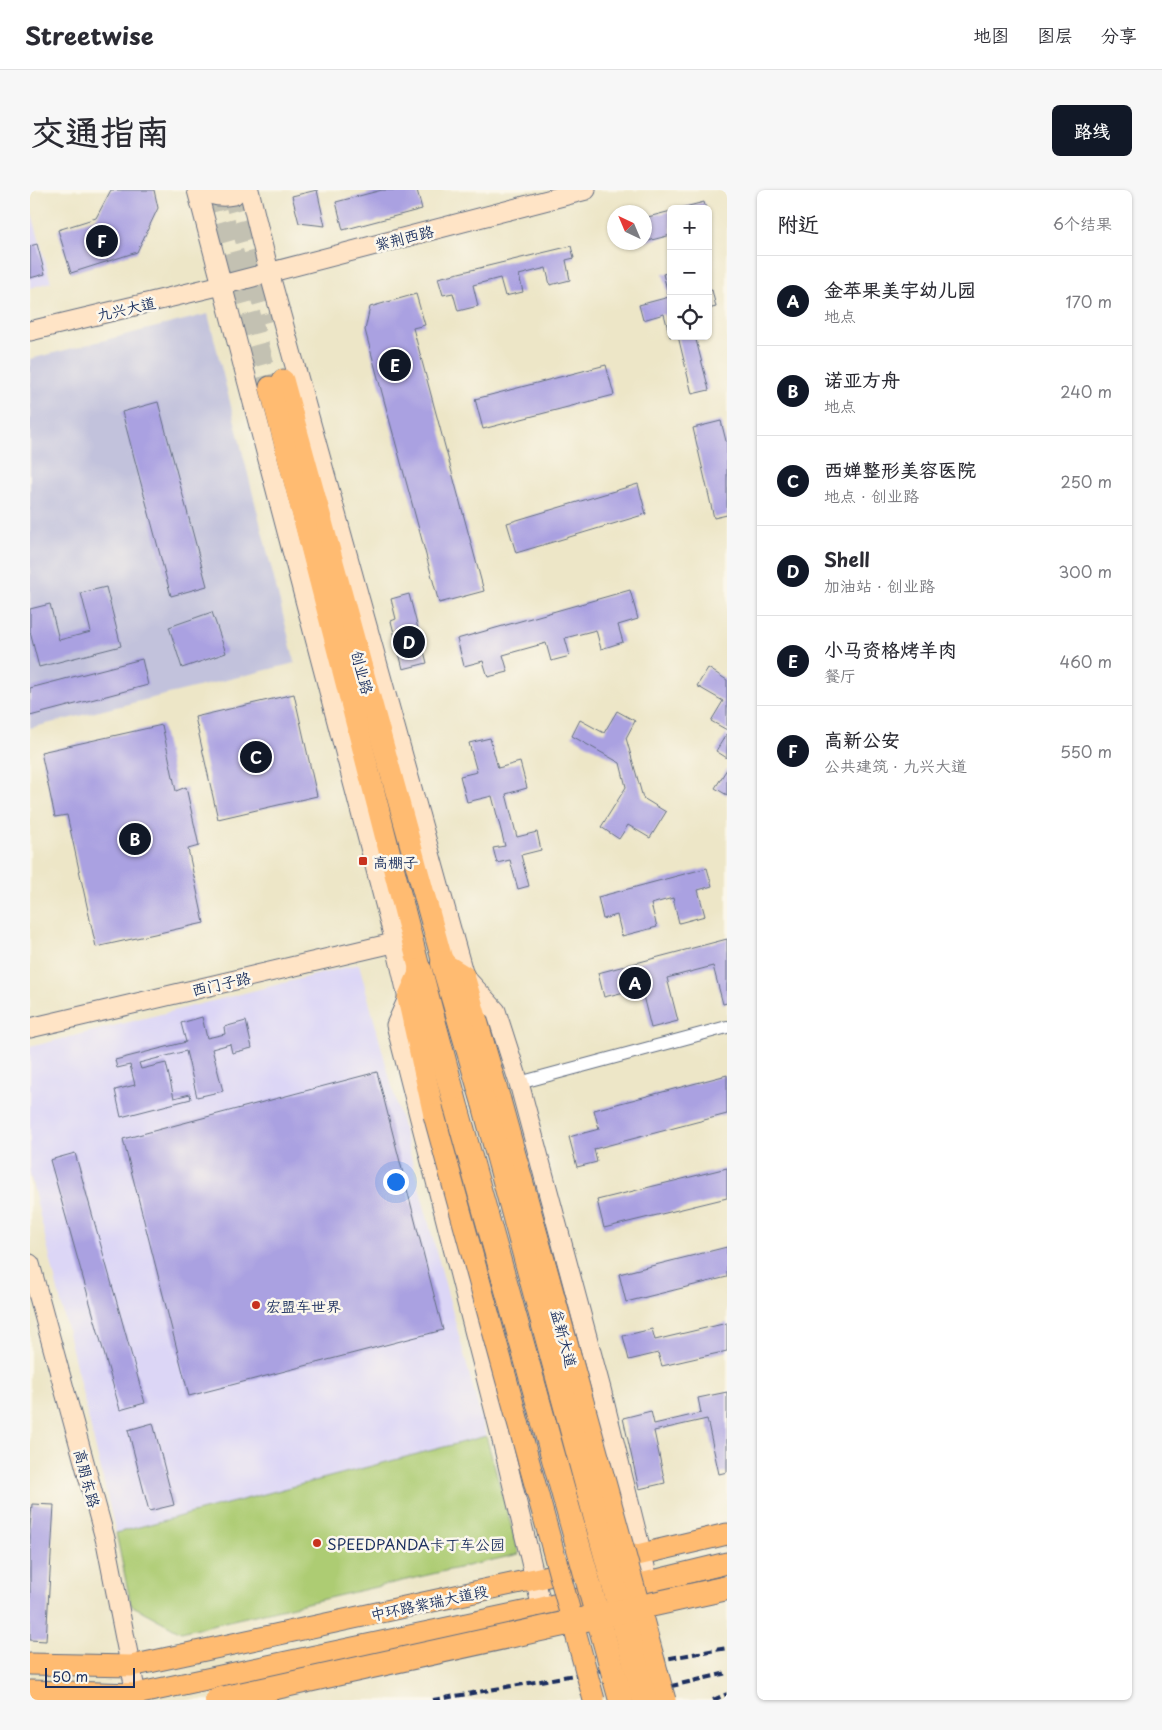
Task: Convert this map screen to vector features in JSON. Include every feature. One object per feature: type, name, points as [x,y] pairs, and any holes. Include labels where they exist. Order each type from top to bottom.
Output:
[{"type":"highway","points":[[443,964],[492,1101],[645,1700]]},
{"type":"highway","points":[[420,971],[622,1700]]},
{"type":"highway","points":[[217,1700],[727,1588]]},
{"type":"main road","name":"创业路","points":[[420,971],[403,940],[277,384],[443,964]]},
{"type":"main road","points":[[443,964],[464,976]]},
{"type":"main road","points":[[420,971],[408,998],[434,1115],[594,1700]]},
{"type":"main road","name":"益新大道","points":[[464,976],[492,1101],[665,1700]]},
{"type":"main road","name":"中环路紫瑞大道段","points":[[30,1664],[131,1666],[536,1579],[727,1534]]},
{"type":"main road","name":"中环路紫瑞大道段","points":[[30,1692],[136,1694],[542,1608],[727,1563]]},
{"type":"street","points":[[197,190],[403,940],[408,998],[396,1025],[499,1428],[542,1608]]},
{"type":"street","points":[[205,190],[208,193],[224,198],[234,196],[238,190]]},
{"type":"street","points":[[249,190],[269,272],[464,976],[496,1012],[518,1083],[601,1389],[650,1583]]},
{"type":"street","name":"紫荆西路","points":[[222,285],[586,190]]},
{"type":"street","name":"九兴大道","points":[[30,331],[222,285]]},
{"type":"street","name":"西门子路","points":[[30,1028],[403,940]]},
{"type":"street","points":[[518,1083],[727,1027]]},
{"type":"street","name":"高朋东路","points":[[30,1264],[106,1542],[136,1694]]},
{"type":"street","points":[[499,1428],[520,1459],[543,1462],[564,1454],[582,1438],[601,1389]]},
{"type":"shaded area","points":[[30,206],[51,282],[30,288]]},
{"type":"shaded area","points":[[208,314],[295,663],[30,728],[30,359]]},
{"type":"shaded area","name":"宏盟车世界","points":[[359,964],[486,1436],[116,1533],[30,1174],[30,1047]]},
{"type":"green space","name":"SPEEDPANDA卡丁车公园","points":[[486,1436],[519,1554],[181,1632],[131,1605],[116,1533]]},
{"type":"building","points":[[111,190],[154,190],[158,208],[137,252],[71,273],[58,230],[96,218]]},
{"type":"building","points":[[317,190],[325,226],[299,223],[292,196]]},
{"type":"building","points":[[382,190],[417,190],[422,209],[343,230],[336,202]]},
{"type":"building","points":[[704,202],[705,205],[692,205]]},
{"type":"building","points":[[667,212],[667,236],[652,240],[652,216]]},
{"type":"building","points":[[37,244],[45,274],[30,278],[30,246]]},
{"type":"building","points":[[571,246],[574,258],[566,260],[570,280],[550,285],[546,268],[519,275],[523,292],[505,296],[500,278],[473,285],[478,306],[458,311],[453,293],[443,295],[438,278]]},
{"type":"building","points":[[667,273],[667,289],[663,274]]},
{"type":"building","points":[[712,290],[716,307],[712,308]]},
{"type":"building","points":[[416,294],[425,325],[413,328],[484,591],[439,603],[365,330],[370,307]]},
{"type":"building","points":[[667,298],[667,326],[664,314],[643,320],[639,305]]},
{"type":"building","points":[[679,340],[696,340],[709,390],[692,394]]},
{"type":"building","points":[[606,365],[614,395],[483,429],[475,399]]},
{"type":"building","points":[[158,402],[207,586],[171,596],[122,412]]},
{"type":"building","points":[[721,421],[727,445],[727,515],[714,518],[693,428]]},
{"type":"building","points":[[638,484],[646,514],[516,553],[507,523]]},
{"type":"building","points":[[106,587],[121,646],[39,667],[30,632],[30,609],[50,604],[59,640],[91,632],[81,593]]},
{"type":"building","points":[[630,590],[638,619],[618,625],[623,642],[601,649],[596,630],[565,638],[570,656],[551,661],[546,643],[503,655],[508,672],[488,677],[483,661],[464,666],[457,639]]},
{"type":"building","points":[[409,594],[427,663],[403,669],[391,621],[396,619],[391,599]]},
{"type":"building","points":[[212,612],[226,653],[182,668],[169,627]]},
{"type":"building","points":[[142,659],[148,685],[30,716],[30,688]]},
{"type":"building","points":[[708,668],[727,680],[727,730],[711,721],[723,701],[697,686]]},
{"type":"building","points":[[294,694],[317,796],[218,819],[195,717]]},
{"type":"building","points":[[617,711],[635,721],[626,738],[643,798],[666,812],[650,838],[628,825],[619,839],[601,827],[626,787],[620,763],[572,736],[580,720],[604,733]]},
{"type":"building","points":[[162,725],[176,791],[186,787],[199,846],[188,849],[204,923],[96,947],[67,815],[55,817],[41,752]]},
{"type":"building","points":[[727,733],[727,758],[716,751]]},
{"type":"building","points":[[490,738],[498,768],[520,762],[527,788],[506,794],[517,837],[537,832],[541,850],[521,855],[529,886],[518,889],[510,860],[497,863],[493,848],[505,846],[492,796],[467,802],[460,776],[477,772],[469,743]]},
{"type":"building","points":[[727,769],[727,795],[715,788]]},
{"type":"building","points":[[707,868],[712,886],[698,890],[705,916],[679,923],[673,898],[651,904],[657,927],[622,936],[617,915],[603,919],[598,897]]},
{"type":"building","points":[[727,939],[727,1003],[723,1004],[713,966],[667,978],[678,1021],[651,1028],[641,988],[604,997],[598,973]]},
{"type":"building","points":[[202,1017],[207,1038],[225,1034],[224,1027],[246,1021],[252,1048],[232,1053],[230,1044],[212,1049],[223,1091],[197,1097],[186,1051],[139,1063],[141,1069],[166,1063],[174,1098],[190,1094],[191,1099],[121,1117],[115,1090],[135,1085],[130,1065],[117,1068],[115,1060],[186,1042],[181,1023]]},
{"type":"building","points":[[377,1072],[443,1330],[189,1396],[123,1139]]},
{"type":"building","points":[[727,1075],[727,1114],[594,1149],[597,1162],[577,1167],[569,1137],[599,1129],[594,1110]]},
{"type":"building","points":[[75,1153],[145,1403],[120,1410],[50,1160]]},
{"type":"building","points":[[727,1168],[727,1198],[604,1228],[597,1200]]},
{"type":"building","points":[[727,1247],[727,1277],[626,1302],[619,1274]]},
{"type":"building","points":[[727,1323],[727,1351],[662,1366],[658,1353],[629,1360],[623,1336],[652,1329],[655,1340]]},
{"type":"building","points":[[727,1392],[727,1472],[719,1474],[707,1419],[654,1431],[665,1483],[639,1489],[623,1418],[651,1411],[654,1424],[701,1413],[698,1398]]},
{"type":"building","points":[[153,1423],[174,1505],[149,1511],[128,1430]]},
{"type":"building","points":[[32,1504],[54,1505],[46,1641],[30,1640],[30,1528]]},
{"type":"tunnel","points":[[216,190],[270,387]]},
{"type":"tunnel","points":[[232,190],[268,322]]},
{"type":"railway","points":[[433,1700],[727,1648]]},
{"type":"railway","points":[[612,1700],[727,1673]]},
{"type":"railway","points":[[713,1700],[727,1694]]},
{"type":"place","name":"高新公安","points":[[102,241]]},
{"type":"place","name":"小马资格烤羊肉","points":[[395,365]]},
{"type":"place","name":"Shell","points":[[409,642]]},
{"type":"place","name":"西婵整形美容医院","points":[[256,757]]},
{"type":"place","name":"诺亚方舟","points":[[135,839]]},
{"type":"place","name":"高棚子","points":[[363,861]]},
{"type":"place","name":"金苹果美宇幼儿园","points":[[635,983]]},
{"type":"place","name":"宏盟车世界","points":[[256,1305]]},
{"type":"place","name":"SPEEDPANDA卡丁车公园","points":[[317,1543]]}]
